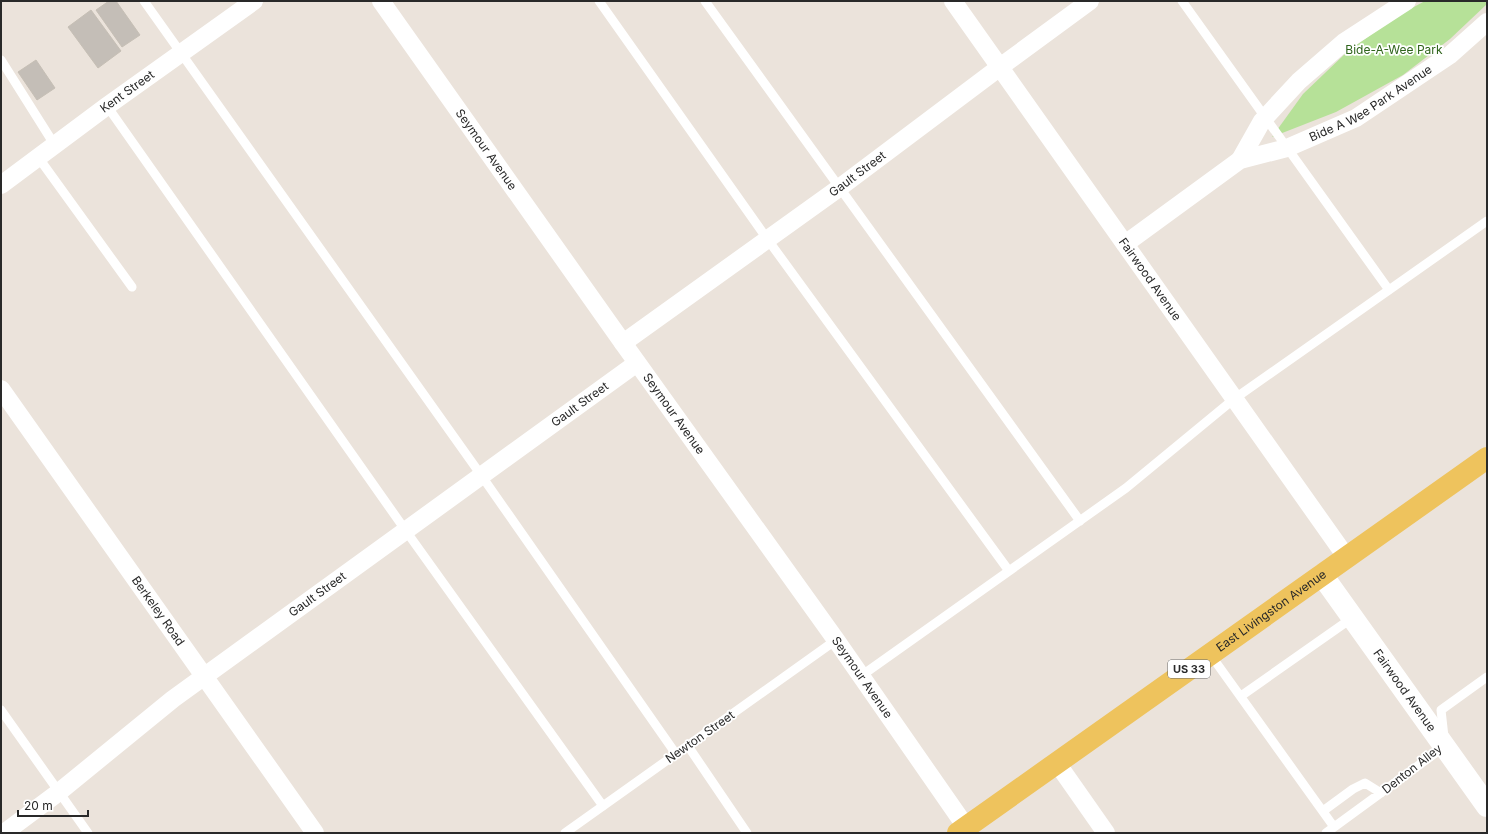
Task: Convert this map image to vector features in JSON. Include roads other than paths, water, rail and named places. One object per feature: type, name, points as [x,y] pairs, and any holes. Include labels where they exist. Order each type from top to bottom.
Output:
[{"type":"main road","name":"East Livingston Avenue","points":[[962,830],[1487,458]]},
{"type":"street","name":"Kent Street","points":[[1,185],[54,144],[254,1]]},
{"type":"street","name":"Seymour Avenue","points":[[381,1],[637,363],[836,640],[962,830]]},
{"type":"street","name":"Fairwood Avenue","points":[[953,1],[1346,558]]},
{"type":"street","name":"Gault Street","points":[[623,343],[768,240],[1090,1]]},
{"type":"street","name":"Bide A Wee Park Avenue","points":[[1240,160],[1262,121],[1299,81],[1344,42],[1407,1]]},
{"type":"street","name":"Bide A Wee Park Avenue","points":[[1125,244],[1240,160],[1287,148],[1356,118],[1450,55],[1487,22]]},
{"type":"street","name":"Gault Street","points":[[4,833],[59,792],[205,676],[637,363]]},
{"type":"street","name":"Berkeley Road","points":[[1,389],[315,833]]},
{"type":"street","name":"Fairwood Avenue","points":[[1322,575],[1487,806]]},
{"type":"street","points":[[1057,763],[1106,833]]},
{"type":"lane","points":[[144,1],[481,475],[676,754]]},
{"type":"lane","points":[[599,1],[768,240],[1009,571]]},
{"type":"lane","points":[[705,1],[1080,521]]},
{"type":"lane","points":[[1182,1],[1389,290]]},
{"type":"lane","points":[[1,60],[54,144]]},
{"type":"lane","points":[[107,106],[406,531],[604,806]]},
{"type":"lane","points":[[38,156],[132,287]]},
{"type":"lane","points":[[861,676],[1126,488],[1234,399],[1487,221]]},
{"type":"lane","points":[[1241,696],[1352,618]]},
{"type":"lane","name":"Newton Street","points":[[565,833],[836,640]]},
{"type":"lane","points":[[1210,654],[1334,827]]},
{"type":"lane","name":"Denton Alley","points":[[1326,833],[1445,746],[1441,710],[1487,677]]},
{"type":"lane","points":[[1,710],[88,833]]},
{"type":"lane","points":[[688,746],[747,833]]},
{"type":"lane","points":[[1323,811],[1353,789],[1365,783],[1381,793]]},
{"type":"park label","name":"Bide-A-Wee Park","points":[[1394,50]]}]
